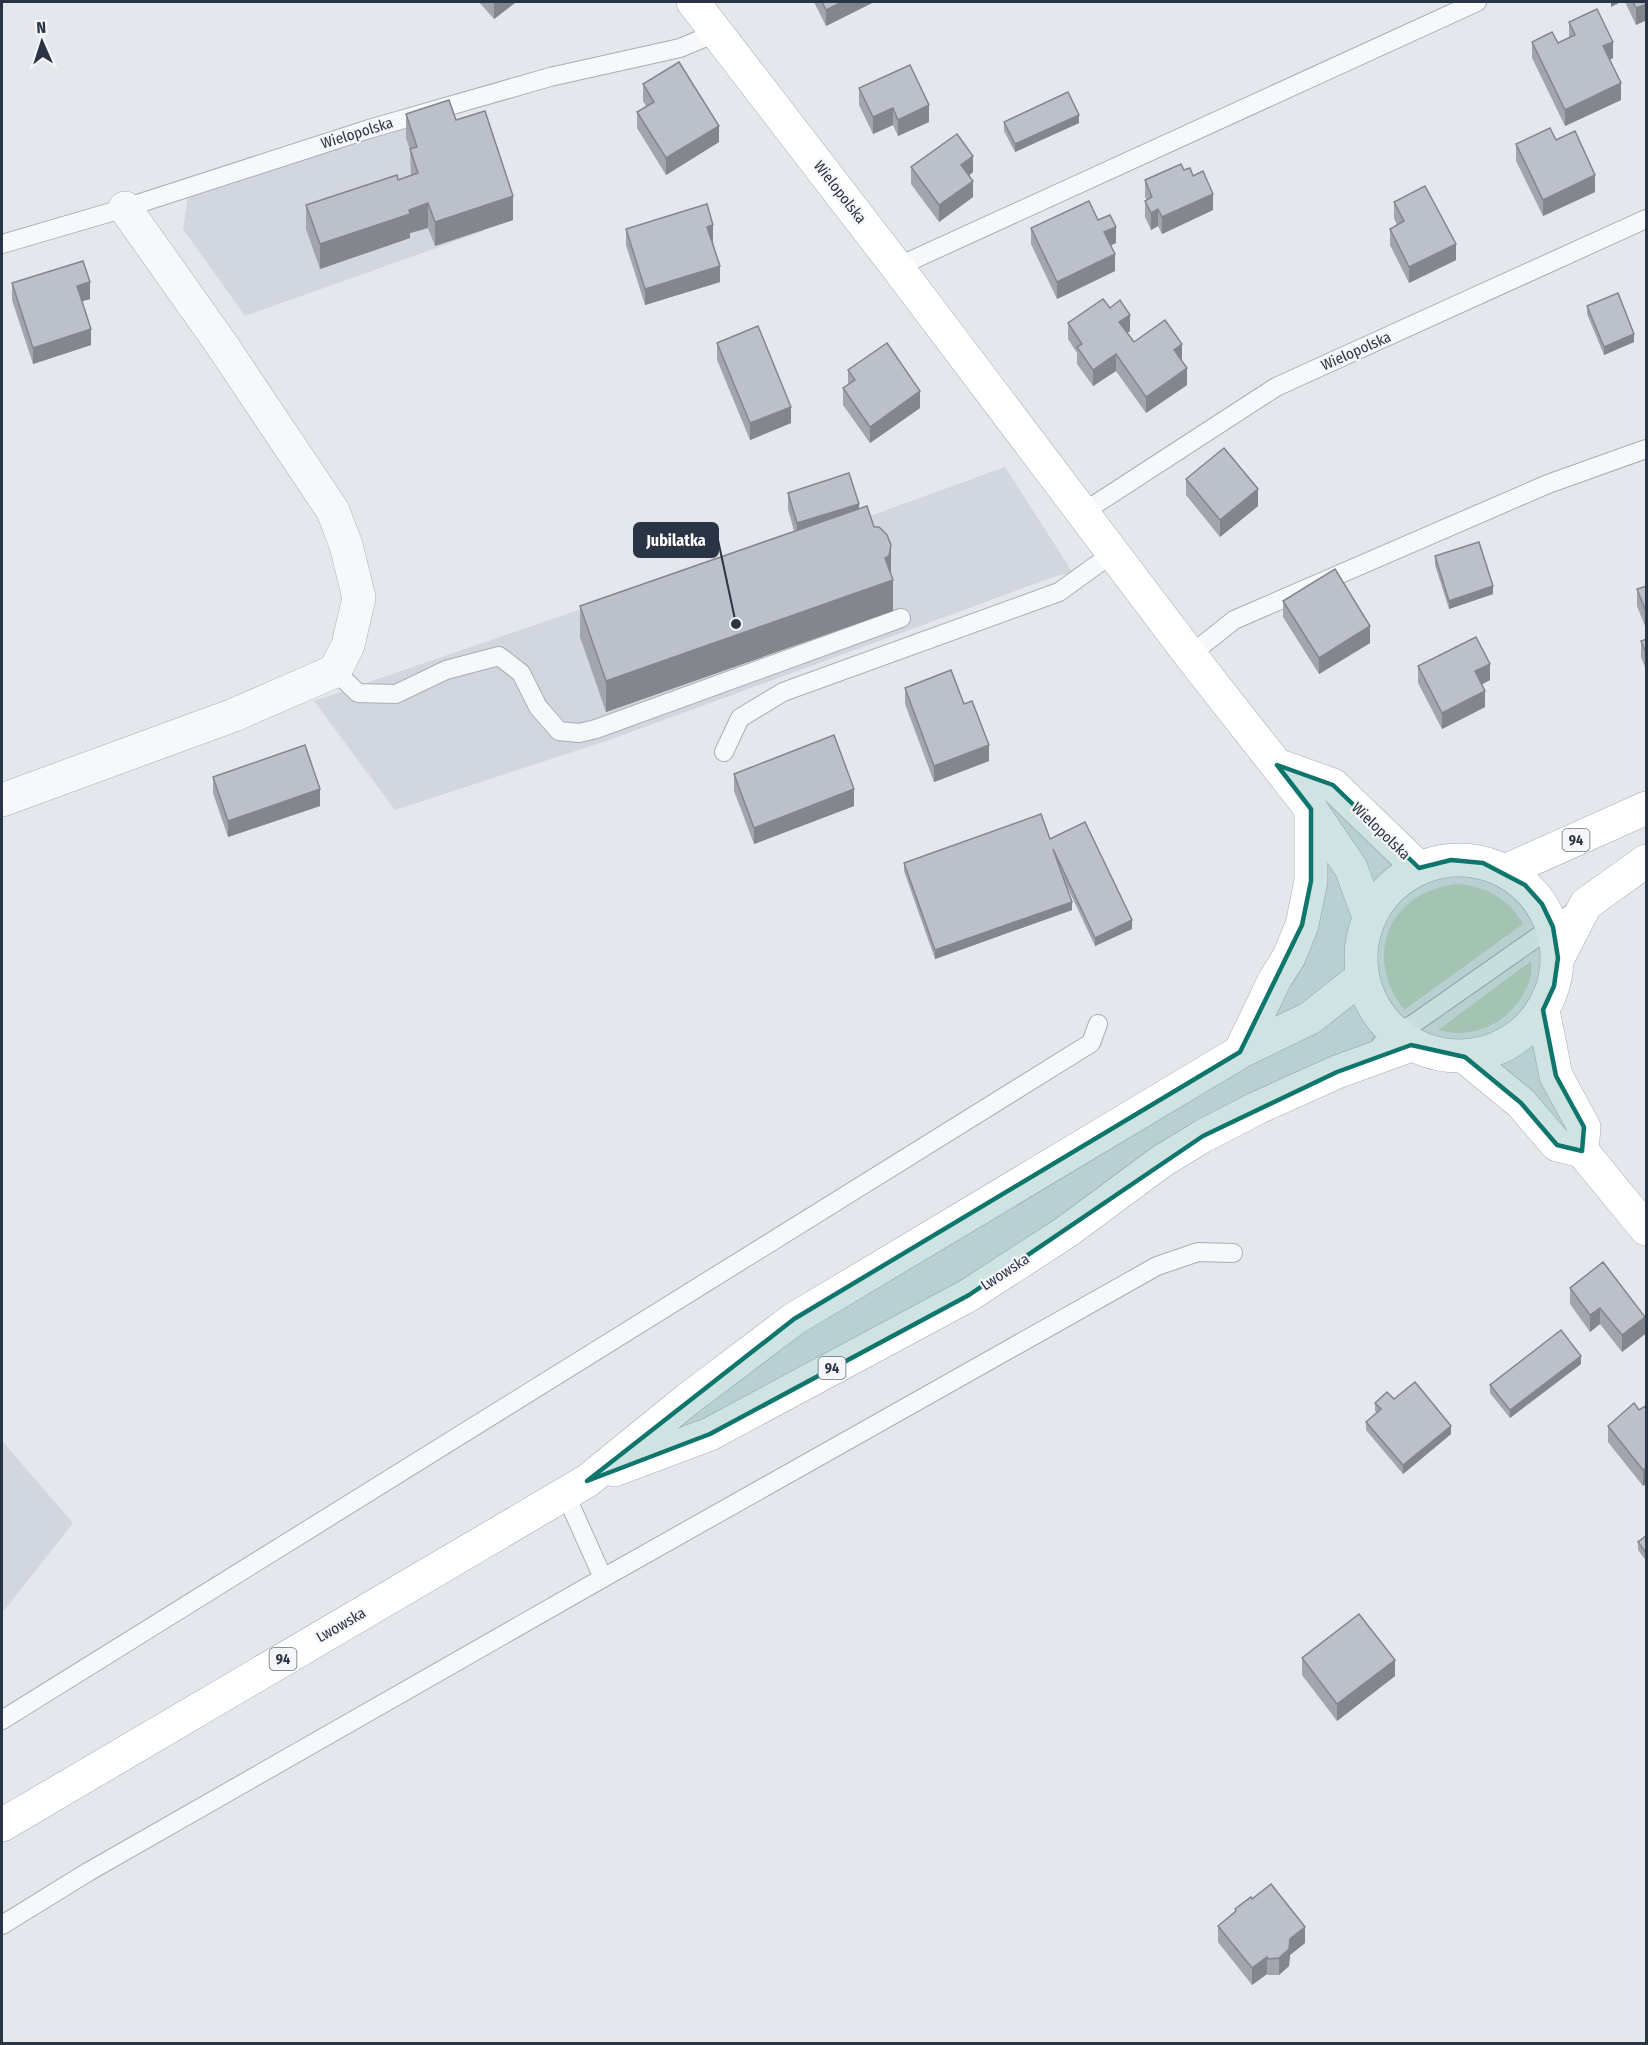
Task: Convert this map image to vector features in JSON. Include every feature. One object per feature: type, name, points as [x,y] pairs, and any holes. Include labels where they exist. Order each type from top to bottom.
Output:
[{"type":"main road","name":"Wielopolska","points":[[693,2],[897,267],[1190,655],[1311,809],[1351,868],[1369,917]]},
{"type":"main road","name":"Wielopolska","points":[[1277,765],[1333,785],[1419,868]]},
{"type":"main road","name":"94","points":[[1505,871],[1647,808]]},
{"type":"main road","points":[[1240,1052],[1275,979],[1289,957],[1302,925],[1311,881],[1311,809]]},
{"type":"main road","points":[[1451,860],[1483,863],[1505,871],[1525,885],[1542,904],[1555,942],[1554,986],[1544,1010],[1529,1028],[1503,1047],[1465,1057],[1437,1055],[1403,1040],[1377,1014],[1362,977],[1360,959],[1362,939],[1369,917],[1381,897],[1395,884],[1419,868],[1451,860]]},
{"type":"main road","points":[[1555,942],[1586,904],[1647,861]]},
{"type":"main road","name":"Lwowska","points":[[2,1825],[576,1487],[794,1319],[1240,1052],[1310,1018],[1362,977]]},
{"type":"main road","points":[[1544,1010],[1556,1076],[1584,1127],[1582,1151]]},
{"type":"main road","name":"Lwowska","points":[[576,1487],[710,1434],[969,1295],[1066,1232],[1162,1161],[1203,1136],[1257,1108],[1403,1040]]},
{"type":"main road","points":[[1465,1057],[1521,1103],[1557,1145],[1582,1151],[1647,1229]]},
{"type":"street","points":[[2,800],[234,715],[335,671],[348,645],[359,598],[346,545],[333,511],[222,345],[126,208]]},
{"type":"lane","points":[[897,267],[1477,2]]},
{"type":"lane","name":"Wielopolska","points":[[2,244],[126,208],[369,129],[550,77],[680,48],[716,33]]},
{"type":"lane","name":"Wielopolska","points":[[1082,513],[1276,387],[1647,219]]},
{"type":"lane","points":[[1190,655],[1234,620],[1548,484],[1647,449]]},
{"type":"lane","points":[[724,752],[740,718],[783,692],[1059,592],[1113,553]]},
{"type":"lane","points":[[335,671],[358,693],[396,694],[446,670],[499,656],[521,674],[537,707],[559,731],[579,733],[596,729],[902,618]]},
{"type":"lane","points":[[1403,1040],[1555,942]]},
{"type":"lane","points":[[2,1720],[1091,1043],[1098,1024]]},
{"type":"lane","points":[[2,1925],[98,1866],[1157,1266],[1198,1252],[1233,1253]]},
{"type":"lane","points":[[576,1487],[603,1578]]},
{"type":"highlighted area","points":[[1277,765],[1333,785],[1419,868],[1451,860],[1483,863],[1525,885],[1542,904],[1553,927],[1558,958],[1554,986],[1543,1010],[1556,1076],[1584,1127],[1582,1151],[1557,1145],[1521,1103],[1465,1057],[1411,1045],[1337,1072],[1203,1136],[969,1295],[710,1434],[587,1481],[794,1319],[1240,1052],[1302,925],[1311,881],[1311,809]]},
{"type":"shaded area","points":[[446,113],[484,231],[245,316],[183,229],[188,196]]},
{"type":"shaded area","points":[[1005,467],[1073,573],[1059,575],[609,740],[395,810],[314,701],[613,598],[859,520]]},
{"type":"shaded area","points":[[2,1441],[73,1523],[2,1613]]},
{"type":"green space","points":[[1458,884],[1468,885],[1496,895],[1511,907],[1523,924],[1404,1010],[1391,989],[1385,968],[1384,948],[1389,929],[1400,912],[1415,899],[1434,889]]},
{"type":"green space","points":[[1531,961],[1530,978],[1524,993],[1517,1004],[1498,1021],[1476,1031],[1463,1033],[1438,1030]]},
{"type":"building","points":[[822,2],[842,2],[826,10]]},
{"type":"building","points":[[1633,2],[1647,2],[1647,4],[1636,8]]},
{"type":"building","points":[[1597,9],[1613,42],[1603,46],[1621,83],[1565,110],[1532,42],[1552,32],[1558,43],[1575,35],[1569,22]]},
{"type":"building","points":[[679,62],[719,126],[666,158],[637,112],[654,102],[643,84]]},
{"type":"building","points":[[910,65],[929,105],[898,120],[893,108],[873,117],[859,88]]},
{"type":"building","points":[[1068,92],[1079,115],[1015,144],[1004,122]]},
{"type":"building","points":[[449,100],[456,120],[485,111],[513,196],[435,222],[428,203],[409,210],[410,214],[320,244],[306,205],[397,175],[398,180],[418,173],[410,149],[417,147],[406,114]]},
{"type":"building","points":[[1550,128],[1556,140],[1575,131],[1595,175],[1543,200],[1516,144]]},
{"type":"building","points":[[957,134],[973,156],[961,165],[973,181],[939,205],[911,167]]},
{"type":"building","points":[[1181,164],[1184,170],[1190,168],[1193,176],[1203,171],[1213,194],[1162,217],[1158,209],[1151,213],[1145,201],[1152,197],[1145,180]]},
{"type":"building","points":[[1425,186],[1456,244],[1409,267],[1390,229],[1404,221],[1394,202]]},
{"type":"building","points":[[1089,201],[1098,220],[1110,215],[1116,227],[1104,232],[1115,254],[1057,282],[1031,228]]},
{"type":"building","points":[[707,204],[713,225],[707,227],[720,266],[645,289],[626,229]]},
{"type":"building","points":[[83,261],[90,282],[77,286],[91,329],[33,348],[12,283]]},
{"type":"building","points":[[1618,293],[1634,334],[1604,347],[1587,306]]},
{"type":"building","points":[[1103,299],[1110,308],[1120,300],[1130,315],[1119,322],[1134,342],[1165,320],[1182,344],[1174,350],[1187,368],[1146,397],[1116,354],[1093,370],[1077,347],[1082,344],[1068,323]]},
{"type":"building","points":[[758,326],[791,407],[750,423],[717,343]]},
{"type":"building","points":[[887,343],[920,391],[870,427],[843,388],[855,380],[848,370]]},
{"type":"building","points":[[1224,448],[1258,489],[1220,520],[1186,479]]},
{"type":"building","points":[[849,473],[859,504],[797,523],[788,493]]},
{"type":"building","points":[[867,506],[874,527],[879,527],[887,535],[891,545],[889,556],[885,558],[893,580],[606,681],[580,606]]},
{"type":"building","points":[[1479,542],[1493,586],[1449,601],[1435,556]]},
{"type":"building","points":[[1335,569],[1370,626],[1319,658],[1283,601]]},
{"type":"building","points":[[1647,586],[1647,614],[1637,589]]},
{"type":"building","points":[[1476,637],[1490,664],[1475,671],[1485,691],[1442,713],[1418,666]]},
{"type":"building","points":[[1647,639],[1647,655],[1641,641]]},
{"type":"building","points":[[951,670],[964,704],[972,701],[989,745],[934,766],[905,688]]},
{"type":"building","points":[[834,735],[854,789],[754,828],[734,774]]},
{"type":"building","points":[[305,745],[320,789],[228,821],[213,777]]},
{"type":"building","points":[[1041,814],[1050,839],[1085,822],[1132,920],[1095,938],[1053,849],[1072,902],[935,950],[904,863]]},
{"type":"building","points":[[1603,1262],[1645,1317],[1622,1335],[1600,1308],[1590,1315],[1570,1288]]},
{"type":"building","points":[[1561,1330],[1581,1356],[1510,1410],[1490,1385]]},
{"type":"building","points":[[1415,1382],[1451,1426],[1403,1465],[1366,1422],[1381,1409],[1375,1403],[1387,1392],[1394,1399]]},
{"type":"building","points":[[1634,1403],[1639,1410],[1647,1405],[1647,1467],[1643,1470],[1608,1426]]},
{"type":"building","points":[[1647,1535],[1647,1554],[1638,1542]]},
{"type":"building","points":[[1359,1614],[1395,1660],[1337,1704],[1302,1658]]},
{"type":"building","points":[[1271,1884],[1305,1927],[1290,1939],[1289,1949],[1279,1958],[1268,1959],[1267,1957],[1252,1968],[1218,1926],[1236,1911],[1235,1909]]},
{"type":"place","name":"Jubilatka","points":[[736,624]]}]
